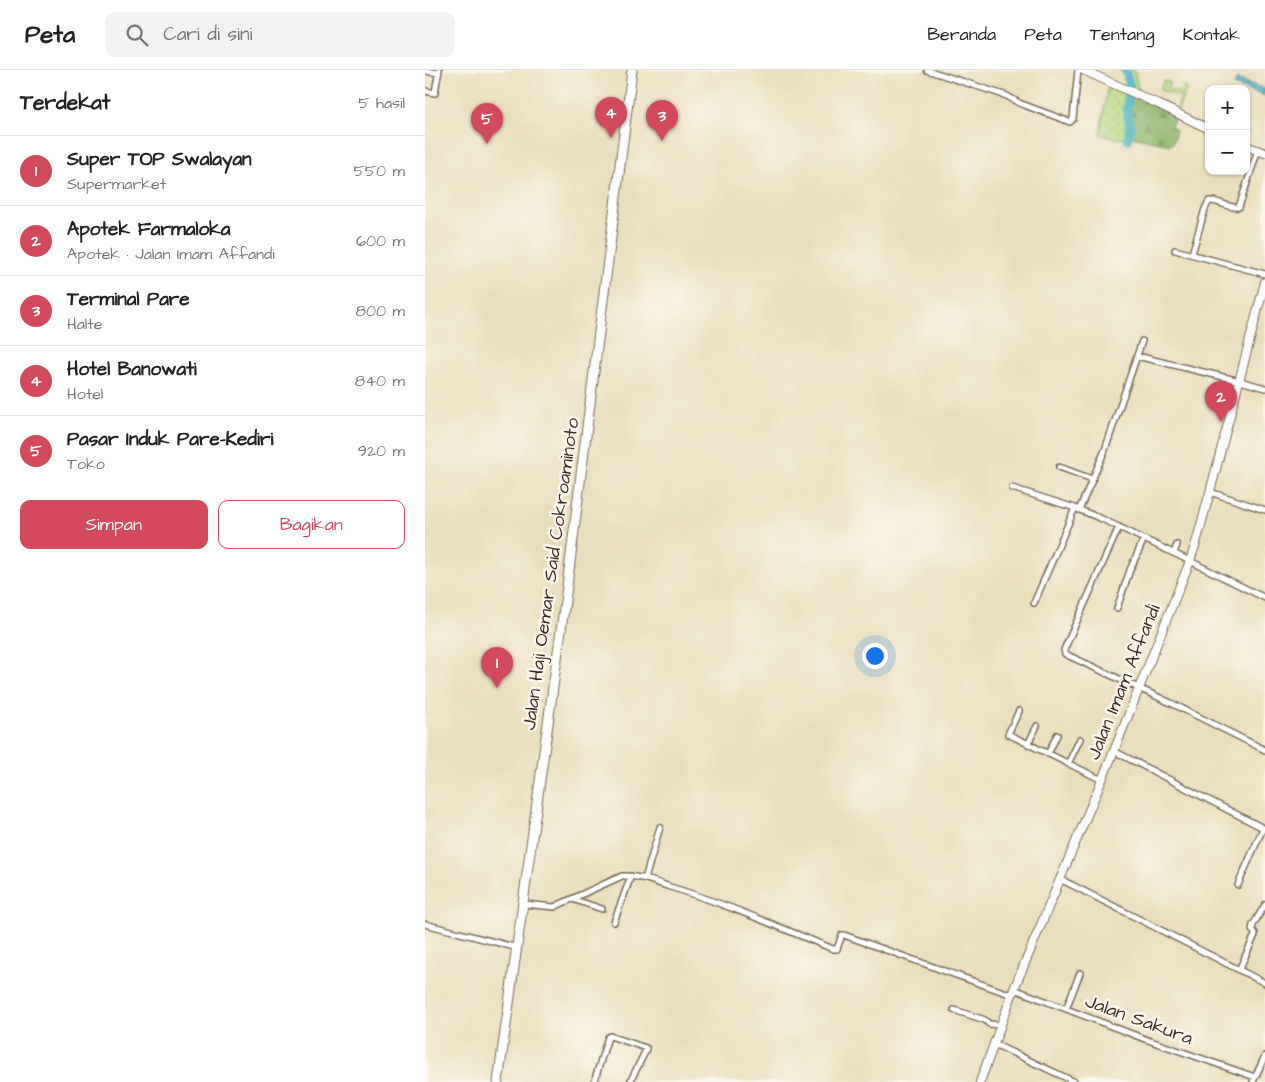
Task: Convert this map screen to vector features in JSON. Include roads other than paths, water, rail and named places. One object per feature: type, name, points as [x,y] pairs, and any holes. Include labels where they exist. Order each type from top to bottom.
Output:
[{"type":"main road","name":"Jalan Haji Oemar Said Cokroaminoto","points":[[498,1082],[566,594],[632,70]]},
{"type":"street","points":[[929,70],[1007,96],[1019,103],[1070,122],[1073,119],[1077,70]]},
{"type":"street","points":[[1083,70],[1205,127]]},
{"type":"street","points":[[425,71],[439,72],[435,93],[425,91]]},
{"type":"street","points":[[1193,254],[1205,209],[1209,201],[1234,208],[1239,207],[1261,152]]},
{"type":"street","points":[[1175,250],[1265,274]]},
{"type":"street","name":"Jalan Imam Affandi","points":[[980,1082],[1013,992],[1114,751],[1190,561],[1265,282]]},
{"type":"street","points":[[1034,603],[1105,450],[1142,341]]},
{"type":"street","points":[[1137,356],[1265,388]]},
{"type":"street","points":[[1059,467],[1092,479]]},
{"type":"street","points":[[1012,488],[1077,509],[1119,527],[1265,598]]},
{"type":"street","points":[[1210,492],[1265,510]]},
{"type":"street","points":[[1119,527],[1064,650],[1065,653],[1067,656],[1171,703],[1265,750]]},
{"type":"street","points":[[1117,608],[1130,570],[1144,539]]},
{"type":"street","points":[[1174,553],[1177,545]]},
{"type":"street","points":[[1019,711],[1008,734],[1102,780]]},
{"type":"street","points":[[1028,744],[1037,726]]},
{"type":"street","points":[[1048,754],[1057,735]]},
{"type":"street","points":[[1068,764],[1080,739]]},
{"type":"street","points":[[1114,751],[1264,828],[1238,885]]},
{"type":"street","points":[[524,904],[553,907],[622,876],[645,879],[660,827]]},
{"type":"street","points":[[614,922],[631,876]]},
{"type":"street","name":"Jalan Sakura","points":[[645,879],[717,902],[833,949],[837,949],[844,935],[1066,1009],[1254,1080]]},
{"type":"street","points":[[1061,879],[1265,983]]},
{"type":"street","points":[[572,899],[602,909]]},
{"type":"street","points":[[1239,970],[1255,935],[1252,927],[1265,905]]},
{"type":"street","points":[[425,924],[517,948]]},
{"type":"street","points":[[1066,1009],[1080,973]]},
{"type":"street","points":[[953,1010],[985,1020],[989,1024],[1001,1025]]},
{"type":"street","points":[[594,1082],[608,1037],[610,1036],[646,1048],[630,1082]]},
{"type":"street","points":[[994,1044],[1075,1082]]},
{"type":"street","points":[[1254,1080],[1265,1056]]},
{"type":"water","points":[[1237,79],[1265,89],[1265,96],[1250,91],[1250,85],[1234,85]]},
{"type":"waterway","points":[[1125,70],[1130,86],[1127,109],[1130,126],[1128,140]]},
{"type":"place","name":"Hotel Banowati","points":[[611,138]]},
{"type":"place","name":"Terminal Pare","points":[[662,141]]},
{"type":"place","name":"Pasar Induk Pare-Kediri","points":[[487,144]]},
{"type":"place","name":"Apotek Farmaloka","points":[[1221,422]]},
{"type":"place","name":"Super TOP Swalayan","points":[[497,688]]}]
